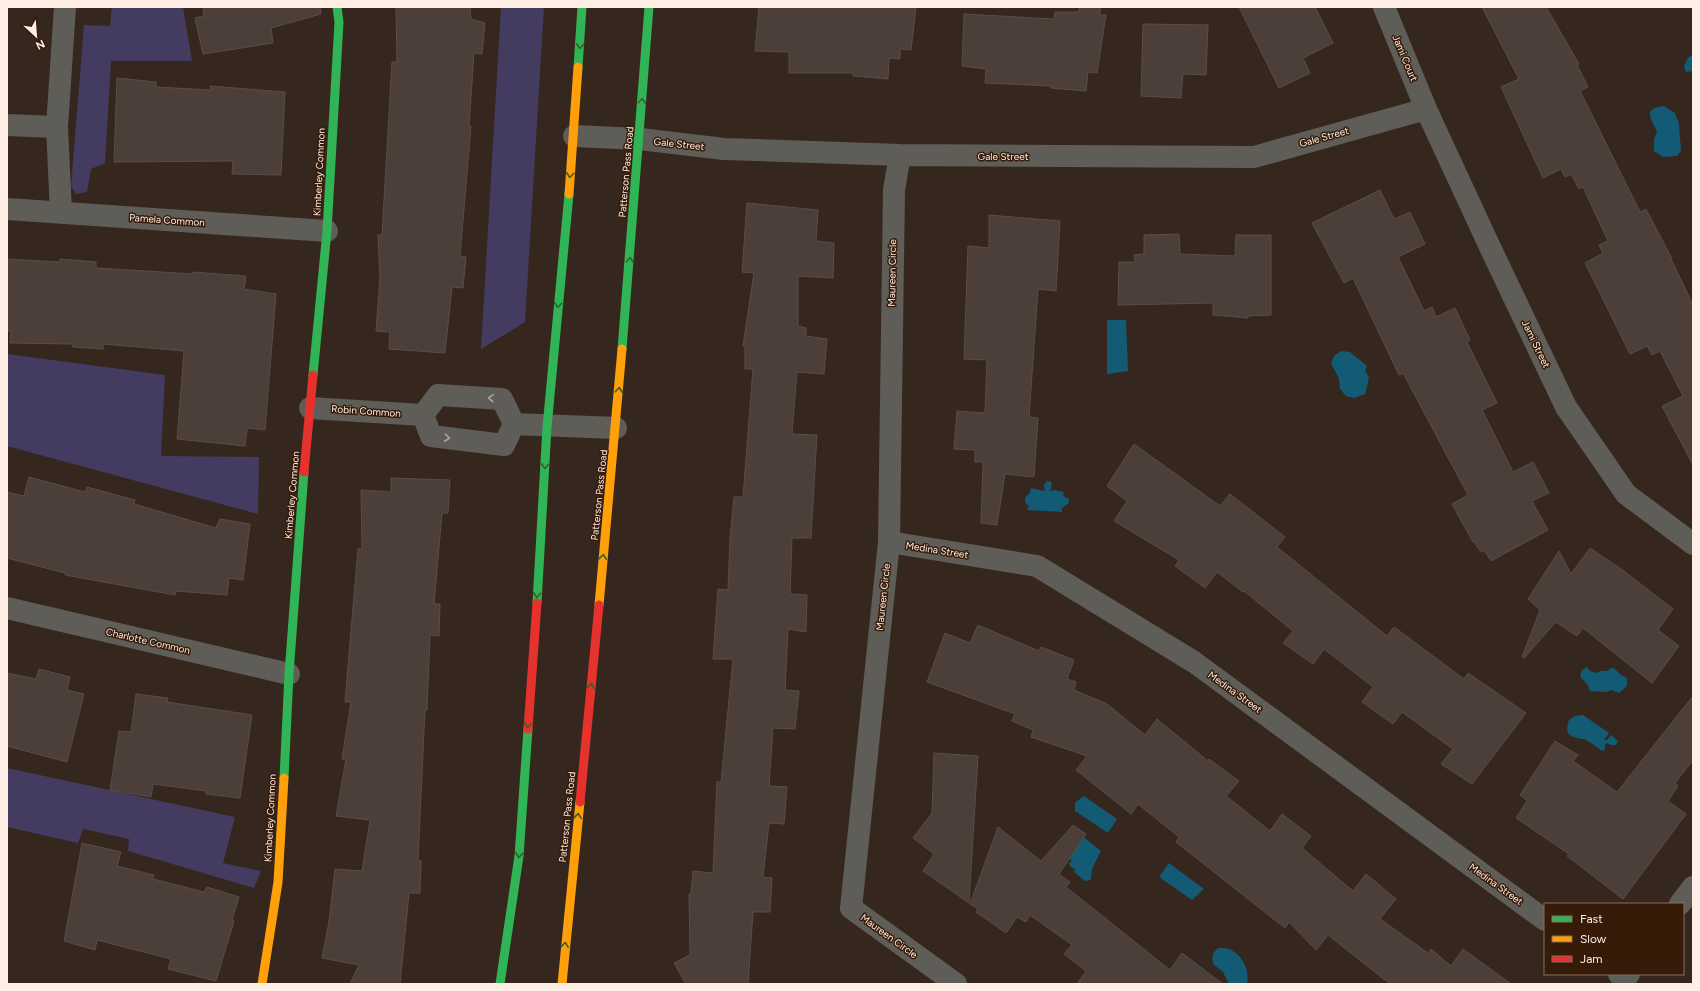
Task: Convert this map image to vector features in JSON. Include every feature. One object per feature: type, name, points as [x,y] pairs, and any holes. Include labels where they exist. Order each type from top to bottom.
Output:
[{"type":"main road","name":"Kimberley Common","points":[[262,984],[278,882],[289,674],[310,408],[327,231],[339,22],[337,7]]},
{"type":"main road","points":[[500,984],[519,856],[543,512],[547,427],[574,136],[582,7]]},
{"type":"main road","name":"Patterson Pass Road","points":[[562,984],[616,428],[640,140],[649,7]]},
{"type":"street","points":[[61,212],[57,127],[65,7]]},
{"type":"street","name":"Jami Court","points":[[1384,7],[1426,109]]},
{"type":"street","name":"Gale Street","points":[[574,136],[640,140],[724,149],[900,155],[1254,157],[1426,109]]},
{"type":"street","name":"Jami Street","points":[[1426,109],[1566,407],[1626,494],[1693,544]]},
{"type":"street","points":[[7,125],[57,127]]},
{"type":"street","name":"Maureen Circle","points":[[900,155],[894,190],[889,542],[851,908],[956,984]]},
{"type":"street","name":"Pamela Common","points":[[7,209],[327,231]]},
{"type":"street","points":[[438,395],[502,399],[514,424],[504,445],[431,436],[423,415],[438,395]]},
{"type":"street","name":"Robin Common","points":[[310,408],[423,415]]},
{"type":"street","points":[[514,424],[547,427],[616,428]]},
{"type":"street","name":"Medina Street","points":[[889,542],[1037,566],[1194,662],[1544,919]]},
{"type":"street","name":"Charlotte Common","points":[[7,608],[289,674]]},
{"type":"street","points":[[1681,903],[1693,887]]},
{"type":"shaded area","points":[[112,7],[183,7],[192,61],[111,61],[105,163],[91,169],[87,192],[76,194],[71,186],[84,25],[110,26]]},
{"type":"shaded area","points":[[501,7],[544,7],[525,322],[481,349]]},
{"type":"shaded area","points":[[7,354],[165,375],[161,456],[259,457],[258,514],[7,446]]},
{"type":"shaded area","points":[[7,768],[235,817],[223,863],[261,871],[254,888],[128,851],[129,839],[83,829],[78,843],[7,827]]},
{"type":"water","points":[[1693,54],[1693,71],[1686,72],[1684,66],[1688,58]]},
{"type":"water","points":[[1664,106],[1675,113],[1679,124],[1681,151],[1677,156],[1663,157],[1654,151],[1654,139],[1657,132],[1651,119],[1650,112],[1657,107]]},
{"type":"water","points":[[1107,320],[1126,320],[1128,371],[1107,374]]},
{"type":"water","points":[[1341,351],[1350,352],[1367,366],[1365,370],[1369,378],[1365,394],[1354,398],[1346,396],[1340,389],[1339,379],[1331,363],[1334,356]]},
{"type":"water","points":[[1047,481],[1050,481],[1052,484],[1050,491],[1054,490],[1064,492],[1063,496],[1069,499],[1069,503],[1062,508],[1062,512],[1027,510],[1029,505],[1026,504],[1025,499],[1030,493],[1031,488],[1045,491],[1044,485]]},
{"type":"water","points":[[1587,667],[1590,671],[1596,673],[1614,668],[1621,675],[1627,678],[1627,686],[1619,693],[1611,690],[1607,692],[1590,691],[1581,675],[1582,670]]},
{"type":"water","points":[[1583,715],[1609,733],[1604,740],[1607,740],[1611,735],[1618,741],[1616,745],[1607,743],[1605,744],[1605,750],[1602,751],[1587,741],[1569,734],[1567,729],[1569,720],[1575,716]]},
{"type":"water","points":[[1084,796],[1117,819],[1108,833],[1075,811],[1075,803]]},
{"type":"water","points":[[1077,832],[1101,851],[1092,869],[1091,880],[1085,881],[1074,872],[1075,870],[1069,863],[1072,861],[1065,855]]},
{"type":"water","points":[[1169,863],[1204,889],[1192,900],[1159,877]]},
{"type":"water","points":[[1219,948],[1232,950],[1241,959],[1247,971],[1247,984],[1229,984],[1223,972],[1213,964],[1213,954]]},
{"type":"building","points":[[203,7],[320,7],[321,14],[271,28],[273,43],[203,54],[195,18],[204,16]]},
{"type":"building","points":[[396,7],[470,7],[471,19],[485,23],[482,54],[474,53],[469,125],[471,126],[460,256],[466,257],[463,288],[452,287],[445,353],[389,349],[390,332],[376,331],[380,278],[378,235],[382,235],[392,62],[397,62]]},
{"type":"building","points":[[759,7],[916,7],[911,50],[900,49],[900,59],[889,58],[888,79],[853,76],[853,73],[789,73],[789,52],[755,51]]},
{"type":"building","points":[[1080,7],[1100,7],[1100,15],[1106,15],[1097,73],[1088,72],[1086,91],[1051,88],[1051,86],[985,83],[986,69],[962,66],[964,14],[1054,19],[1055,12],[1078,12]]},
{"type":"building","points":[[1239,7],[1315,7],[1333,43],[1303,58],[1310,73],[1279,88]]},
{"type":"building","points":[[1482,7],[1546,7],[1579,64],[1577,65],[1588,87],[1580,91],[1640,212],[1646,209],[1672,259],[1693,305],[1693,465],[1662,406],[1683,396],[1660,351],[1652,355],[1647,346],[1630,354],[1585,263],[1603,253],[1599,245],[1608,241],[1583,187],[1579,189],[1571,174],[1565,177],[1561,169],[1543,178],[1501,87],[1519,79]]},
{"type":"building","points":[[1143,24],[1208,25],[1206,75],[1183,74],[1181,98],[1141,96]]},
{"type":"building","points":[[117,78],[156,82],[156,87],[211,90],[210,86],[285,92],[281,175],[232,174],[233,161],[114,162]]},
{"type":"building","points":[[1380,190],[1394,219],[1410,212],[1425,244],[1398,257],[1424,311],[1432,307],[1436,317],[1455,308],[1470,340],[1467,342],[1497,403],[1482,410],[1513,472],[1533,462],[1549,493],[1532,501],[1548,530],[1491,561],[1484,550],[1481,552],[1473,542],[1452,504],[1468,495],[1403,373],[1399,375],[1353,278],[1344,283],[1312,223]]},
{"type":"building","points":[[747,203],[818,210],[816,241],[834,243],[833,278],[798,276],[798,326],[806,328],[806,336],[827,339],[824,374],[797,372],[792,434],[817,435],[811,538],[792,538],[790,594],[807,595],[806,632],[788,629],[785,690],[799,691],[795,729],[773,728],[769,786],[787,787],[784,824],[769,823],[763,877],[772,878],[770,912],[753,912],[748,984],[686,984],[674,963],[690,955],[689,894],[691,894],[693,871],[713,873],[717,782],[721,782],[733,659],[713,659],[718,589],[728,590],[730,539],[734,497],[743,497],[753,369],[745,369],[745,346],[743,346],[754,273],[742,272]]},
{"type":"building","points":[[989,215],[1060,221],[1056,291],[1038,289],[1029,417],[1038,418],[1034,477],[1005,474],[997,525],[981,523],[983,462],[975,462],[975,450],[954,449],[957,411],[985,413],[987,360],[964,359],[968,246],[989,248]]},
{"type":"building","points":[[1179,234],[1180,254],[1235,256],[1236,235],[1271,235],[1271,315],[1248,316],[1248,318],[1213,315],[1213,303],[1118,305],[1119,262],[1135,262],[1134,255],[1144,254],[1144,235]]},
{"type":"building","points":[[7,259],[60,262],[60,259],[96,262],[96,268],[246,276],[244,289],[276,294],[265,430],[247,428],[245,446],[177,439],[184,351],[103,344],[103,349],[73,347],[72,344],[10,343],[11,331],[7,331]]},
{"type":"building","points":[[1134,444],[1220,506],[1230,494],[1285,537],[1277,547],[1387,636],[1394,627],[1464,679],[1468,673],[1526,713],[1472,784],[1441,764],[1453,749],[1402,712],[1393,724],[1362,702],[1373,687],[1324,649],[1313,664],[1283,643],[1293,631],[1244,591],[1243,592],[1217,572],[1205,588],[1175,566],[1179,560],[1114,521],[1127,501],[1107,486]]},
{"type":"building","points":[[29,477],[85,492],[87,487],[135,500],[134,504],[216,528],[220,519],[250,524],[243,580],[229,578],[227,595],[176,591],[175,595],[65,575],[65,573],[7,558],[7,492],[24,496]]},
{"type":"building","points":[[391,478],[450,480],[448,513],[442,513],[434,604],[440,604],[439,636],[430,635],[418,860],[421,861],[420,893],[409,893],[400,984],[350,984],[359,965],[322,958],[329,922],[335,869],[362,871],[370,820],[336,816],[346,759],[342,759],[351,702],[345,702],[358,549],[362,549],[361,490],[391,492]]},
{"type":"building","points":[[1590,548],[1624,571],[1673,609],[1658,630],[1679,646],[1652,683],[1583,628],[1577,636],[1556,622],[1524,658],[1522,657],[1540,610],[1528,599],[1559,551],[1571,574]]},
{"type":"building","points":[[978,625],[1039,651],[1041,647],[1074,660],[1067,679],[1076,682],[1074,690],[1107,704],[1145,735],[1157,719],[1208,761],[1209,759],[1239,781],[1226,796],[1270,831],[1282,814],[1311,836],[1302,848],[1353,891],[1366,874],[1396,899],[1380,919],[1428,953],[1431,949],[1451,966],[1463,949],[1511,984],[1390,984],[1328,935],[1316,950],[1289,922],[1285,928],[1176,842],[1179,837],[1138,804],[1131,814],[1076,770],[1087,756],[1031,737],[1033,730],[1012,721],[1015,714],[927,682],[945,633],[970,643]]},
{"type":"building","points":[[39,669],[70,677],[67,690],[84,694],[67,762],[7,746],[7,673],[36,679]]},
{"type":"building","points":[[136,694],[168,698],[167,702],[252,715],[240,798],[206,794],[206,791],[153,784],[151,797],[110,790],[119,731],[131,732]]},
{"type":"building","points":[[1693,696],[1693,760],[1675,783],[1678,786],[1668,801],[1686,814],[1623,899],[1567,856],[1569,854],[1516,818],[1527,801],[1520,795],[1555,741],[1578,755],[1573,761],[1617,792]]},
{"type":"building","points":[[934,753],[978,756],[969,903],[923,871],[934,854],[913,838],[932,813]]},
{"type":"building","points":[[1073,825],[1086,834],[1059,874],[1070,882],[1066,887],[1170,970],[1182,953],[1223,984],[1077,984],[1086,971],[1064,954],[1072,945],[1030,915],[1026,922],[1017,917],[1006,933],[976,912],[978,909],[970,904],[998,827],[1041,861]]},
{"type":"building","points":[[82,843],[121,852],[117,866],[154,875],[153,879],[204,892],[207,887],[239,897],[232,920],[234,921],[216,981],[168,969],[171,959],[97,940],[95,950],[64,941]]},
{"type":"traffic: fast","points":[[313,375],[327,231],[339,22],[337,7]]},
{"type":"traffic: fast","points":[[578,67],[582,7]]},
{"type":"traffic: fast","points":[[622,349],[649,7]]},
{"type":"traffic: fast","points":[[537,603],[547,427],[569,194]]},
{"type":"traffic: fast","points":[[284,778],[289,674],[304,472]]},
{"type":"traffic: fast","points":[[500,984],[519,856],[528,729]]},
{"type":"traffic: slow","points":[[569,194],[578,67]]},
{"type":"traffic: slow","points":[[599,605],[622,349]]},
{"type":"traffic: slow","points":[[262,984],[278,882],[284,778]]},
{"type":"traffic: slow","points":[[562,984],[580,802]]},
{"type":"traffic: jam","points":[[304,472],[313,375]]},
{"type":"traffic: jam","points":[[528,729],[537,603]]},
{"type":"traffic: jam","points":[[580,802],[599,605]]}]
